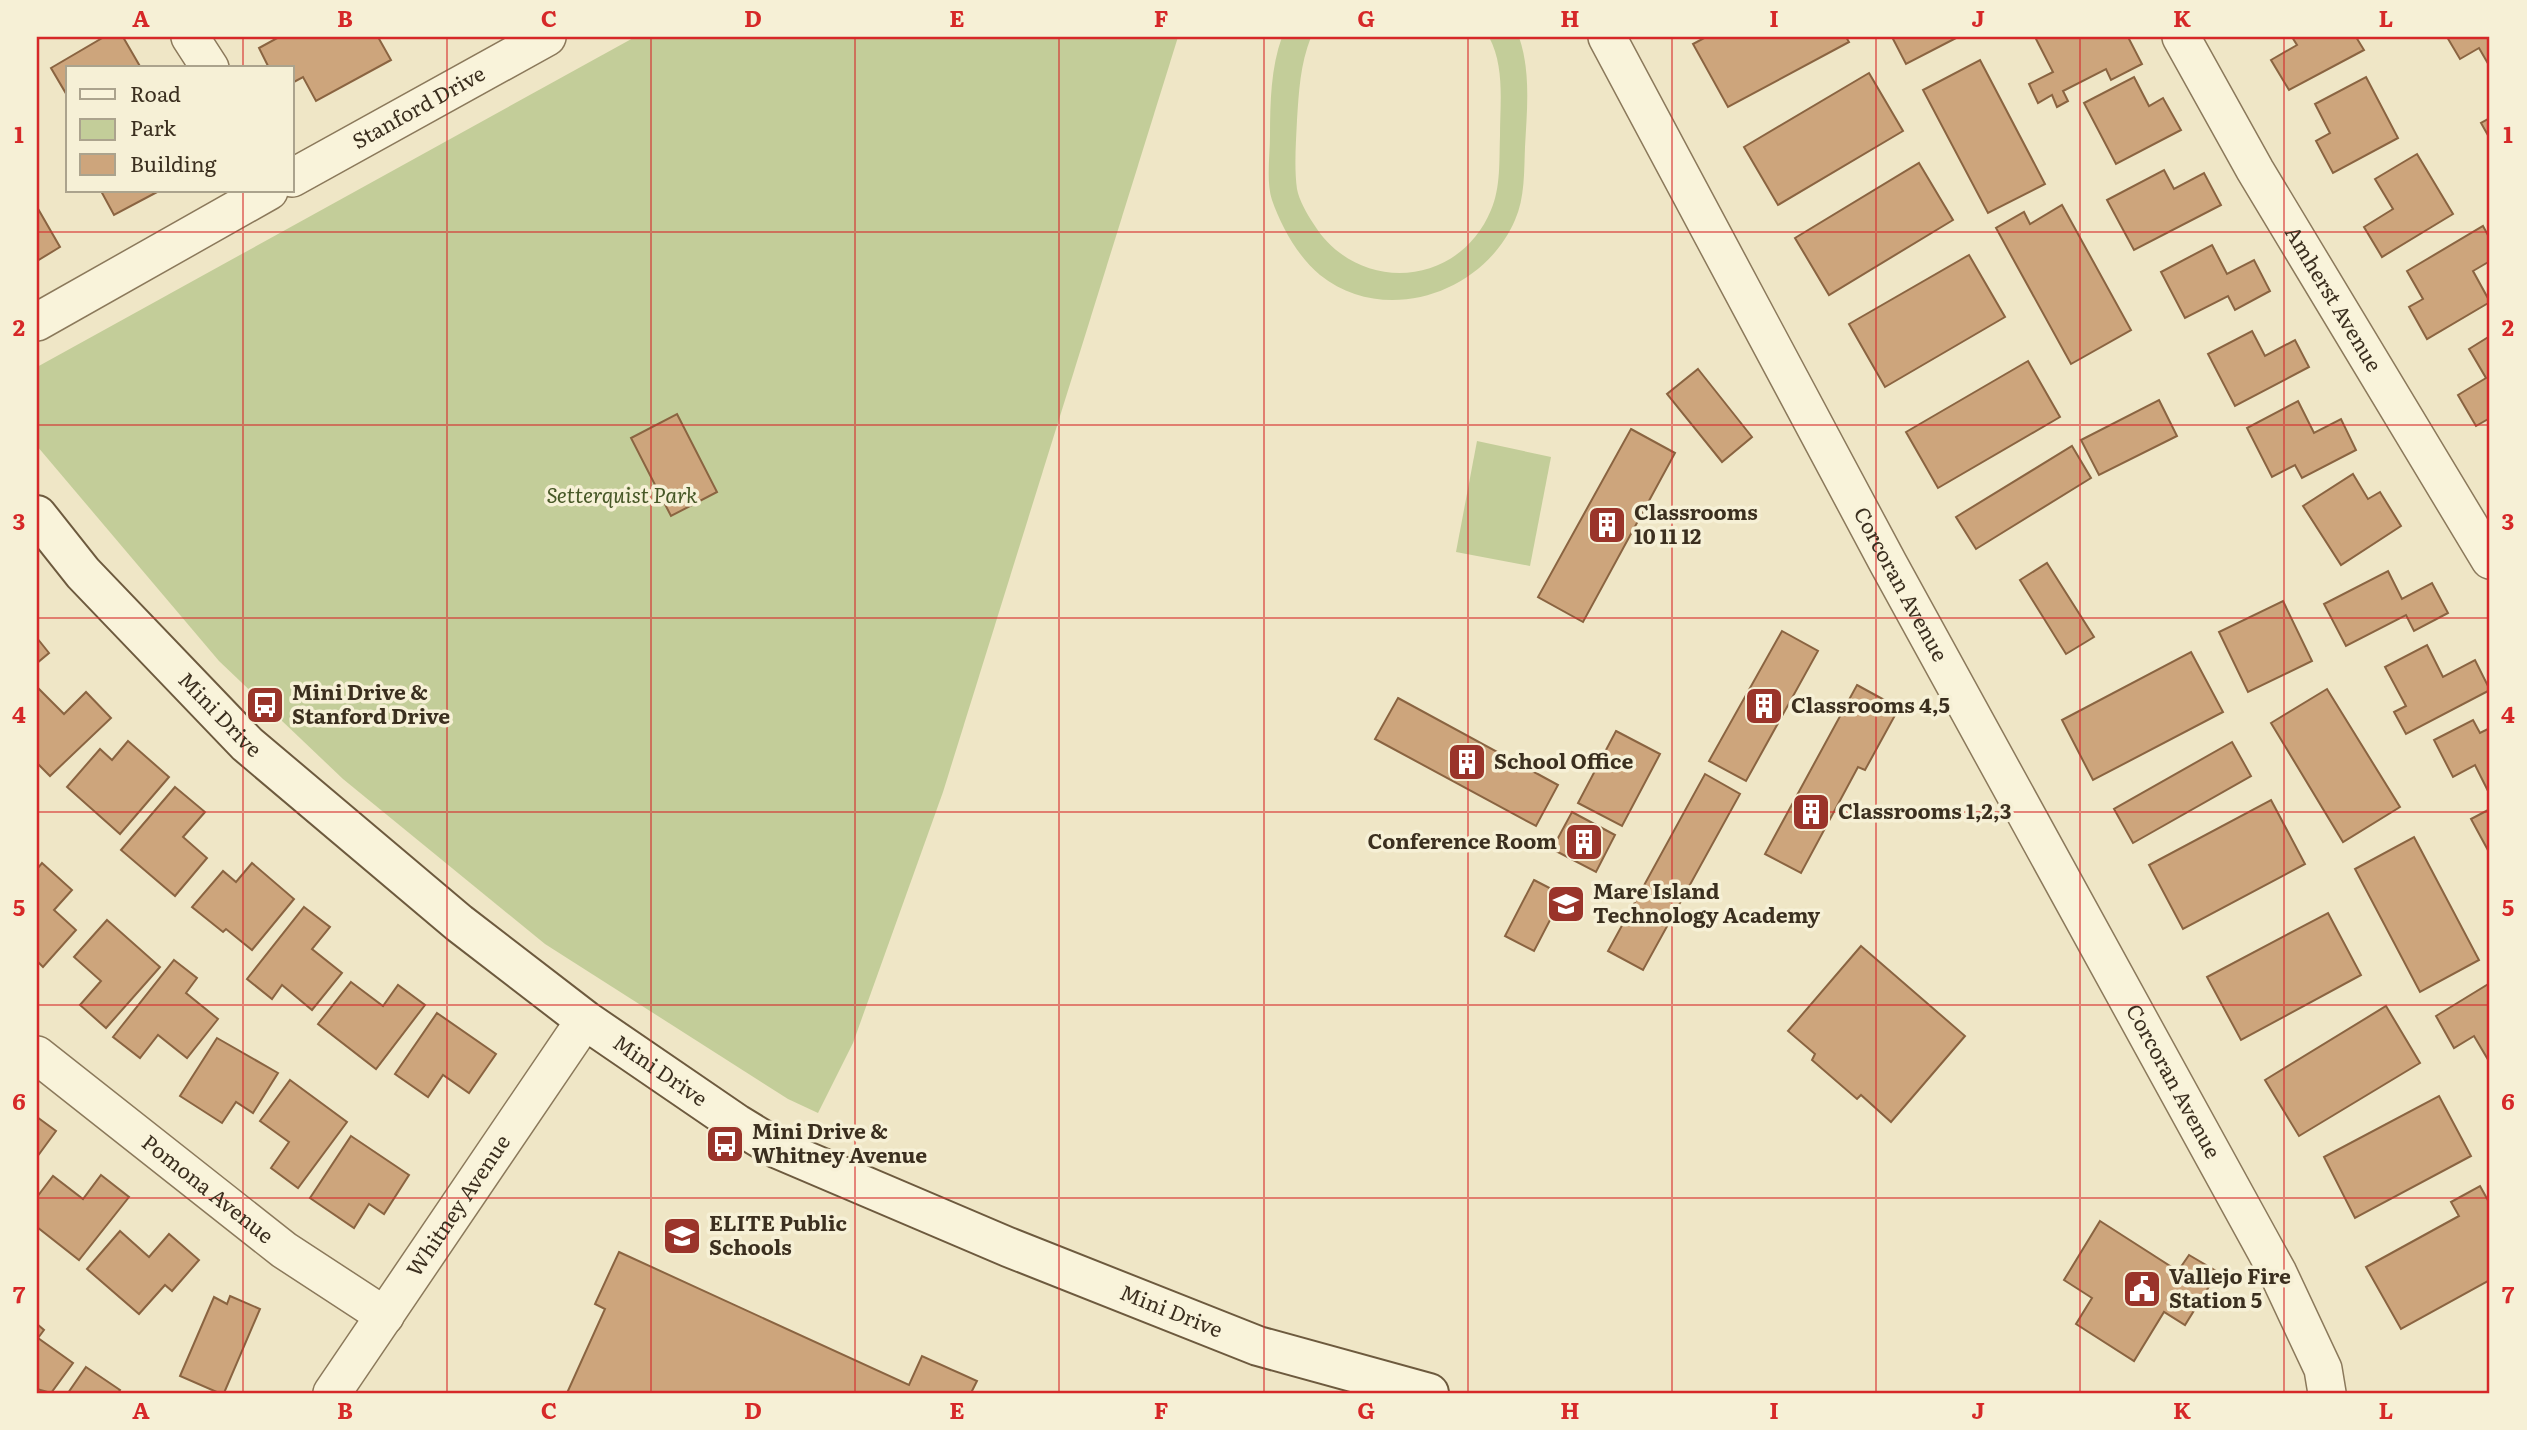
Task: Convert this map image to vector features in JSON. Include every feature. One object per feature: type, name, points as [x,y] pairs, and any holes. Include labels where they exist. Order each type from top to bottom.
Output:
[{"type":"street","points":[[190,37],[209,66]]},
{"type":"street","name":"Stanford Drive","points":[[294,177],[547,37]]},
{"type":"street","name":"Corcoran Avenue","points":[[1607,37],[1888,563],[2278,1273],[2323,1369],[2327,1393]]},
{"type":"street","name":"Amherst Avenue","points":[[2181,37],[2262,182],[2490,560]]},
{"type":"street","points":[[37,321],[267,192]]},
{"type":"street","name":"Mini Drive","points":[[37,515],[83,573],[247,744],[459,923],[585,1020],[778,1149],[1008,1247],[1258,1346],[1429,1393]]},
{"type":"street","name":"Whitney Avenue","points":[[332,1393],[585,1020]]},
{"type":"street","name":"Pomona Avenue","points":[[37,1055],[285,1250],[384,1316]]},
{"type":"green space","name":"Setterquist Park","points":[[635,37],[1178,37],[943,792],[853,1043],[818,1113],[788,1099],[545,944],[343,779],[219,661],[37,446],[37,367]]},
{"type":"green space","points":[[1282,37],[1311,37],[1304,58],[1297,120],[1297,189],[1306,211],[1332,246],[1355,262],[1380,271],[1406,273],[1432,267],[1456,255],[1476,236],[1491,210],[1499,173],[1501,98],[1500,73],[1489,37],[1519,37],[1527,91],[1522,194],[1515,220],[1500,245],[1481,267],[1457,283],[1430,294],[1402,300],[1374,299],[1346,291],[1320,275],[1304,259],[1280,220],[1269,185],[1272,85],[1275,60]]},
{"type":"green space","points":[[1477,441],[1551,457],[1530,566],[1456,552]]},
{"type":"building","points":[[104,37],[123,37],[140,66],[66,66],[66,94],[51,68]]},
{"type":"building","points":[[279,37],[378,37],[391,60],[316,101],[303,77],[294,82],[294,66],[268,66],[259,48]]},
{"type":"building","points":[[1706,37],[1846,37],[1849,42],[1728,107],[1693,44]]},
{"type":"building","points":[[1892,37],[1958,37],[1906,64]]},
{"type":"building","points":[[2035,37],[2128,37],[2142,64],[2111,80],[2106,69],[2063,91],[2068,101],[2057,107],[2052,95],[2038,103],[2029,84],[2053,72]]},
{"type":"building","points":[[2292,37],[2356,37],[2364,50],[2289,90],[2271,60],[2297,45]]},
{"type":"building","points":[[2447,37],[2490,37],[2490,67],[2479,48],[2460,59]]},
{"type":"building","points":[[1980,60],[2045,184],[1988,213],[1923,90]]},
{"type":"building","points":[[1869,73],[1903,131],[1778,205],[1744,147]]},
{"type":"building","points":[[2134,77],[2149,106],[2163,98],[2181,130],[2116,164],[2084,103]]},
{"type":"building","points":[[2366,77],[2398,138],[2333,173],[2316,141],[2330,133],[2315,104]]},
{"type":"building","points":[[2490,118],[2490,139],[2481,123]]},
{"type":"building","points":[[2417,154],[2453,214],[2382,257],[2364,227],[2393,209],[2375,179]]},
{"type":"building","points":[[1919,163],[1953,220],[1829,295],[1795,238]]},
{"type":"building","points":[[2164,170],[2174,189],[2204,173],[2221,205],[2134,250],[2107,200]]},
{"type":"building","points":[[102,192],[157,192],[114,215]]},
{"type":"building","points":[[2062,205],[2131,330],[2071,364],[1996,228],[2024,212],[2030,224]]},
{"type":"building","points":[[37,207],[60,247],[37,261]]},
{"type":"building","points":[[2483,226],[2490,239],[2490,261],[2473,271],[2490,302],[2427,339],[2409,307],[2423,299],[2407,271]]},
{"type":"building","points":[[2212,245],[2227,274],[2254,260],[2270,291],[2235,310],[2228,296],[2185,318],[2161,272]]},
{"type":"building","points":[[1969,255],[2005,317],[1885,387],[1849,324]]},
{"type":"building","points":[[2252,331],[2265,356],[2295,340],[2309,367],[2235,406],[2208,354]]},
{"type":"building","points":[[2490,336],[2490,418],[2476,426],[2458,395],[2486,378],[2469,349]]},
{"type":"building","points":[[2028,361],[2060,417],[1938,488],[1906,432]]},
{"type":"building","points":[[1698,369],[1752,437],[1722,462],[1667,394]]},
{"type":"building","points":[[2159,400],[2177,436],[2099,475],[2081,440]]},
{"type":"building","points":[[2298,401],[2314,433],[2341,419],[2356,450],[2302,478],[2295,465],[2272,477],[2247,428]]},
{"type":"building","points":[[677,414],[717,492],[671,516],[631,438]]},
{"type":"building","name":"Classrooms 10 11 12","points":[[1631,429],[1675,453],[1583,622],[1538,597]]},
{"type":"building","points":[[2072,446],[2091,478],[1976,549],[1956,517]]},
{"type":"building","points":[[2353,474],[2368,499],[2380,492],[2401,526],[2341,565],[2303,506]]},
{"type":"building","points":[[2047,563],[2094,637],[2066,654],[2020,580]]},
{"type":"building","points":[[2388,571],[2402,599],[2432,583],[2448,613],[2414,631],[2406,615],[2346,646],[2324,604]]},
{"type":"building","points":[[2283,601],[2312,661],[2248,692],[2219,632]]},
{"type":"building","name":"Classrooms 4,5","points":[[1782,631],[1818,651],[1746,781],[1709,761]]},
{"type":"building","points":[[37,638],[49,653],[37,663]]},
{"type":"building","points":[[2427,645],[2443,677],[2475,660],[2490,690],[2406,734],[2394,712],[2406,706],[2385,667]]},
{"type":"building","points":[[2191,652],[2223,712],[2093,780],[2062,720]]},
{"type":"building","name":"Classrooms 1,2,3","points":[[1857,685],[1899,708],[1865,770],[1858,767],[1801,873],[1765,854]]},
{"type":"building","points":[[38,688],[64,714],[86,692],[111,718],[50,776],[37,763]]},
{"type":"building","points":[[2327,689],[2400,807],[2343,842],[2271,723]]},
{"type":"building","name":"School Office","points":[[1398,698],[1558,785],[1536,826],[1375,739]]},
{"type":"building","points":[[2473,720],[2480,733],[2490,728],[2488,791],[2475,765],[2453,777],[2434,740]]},
{"type":"building","points":[[1616,731],[1660,754],[1622,826],[1578,803]]},
{"type":"building","points":[[128,741],[169,777],[120,834],[67,787],[100,749],[112,760]]},
{"type":"building","points":[[2232,742],[2251,776],[2133,843],[2114,809]]},
{"type":"building","points":[[1705,774],[1740,794],[1643,970],[1608,951]]},
{"type":"building","points":[[175,787],[205,812],[183,837],[207,858],[175,896],[121,850]]},
{"type":"building","points":[[2271,800],[2305,864],[2183,929],[2149,865]]},
{"type":"building","points":[[2490,809],[2490,854],[2471,819]]},
{"type":"building","name":"Conference Room","points":[[1572,812],[1615,835],[1596,872],[1552,849]]},
{"type":"building","points":[[2414,837],[2479,960],[2420,992],[2355,869]]},
{"type":"building","points":[[42,863],[72,890],[54,910],[76,930],[43,967],[37,961],[37,869]]},
{"type":"building","points":[[252,863],[294,899],[252,950],[226,929],[223,932],[192,907],[223,871],[236,882]]},
{"type":"building","points":[[1534,880],[1563,895],[1534,951],[1505,936]]},
{"type":"building","points":[[304,907],[330,927],[312,949],[342,973],[312,1010],[282,985],[272,999],[247,979]]},
{"type":"building","points":[[2328,913],[2361,975],[2241,1040],[2207,977]]},
{"type":"building","points":[[107,920],[160,967],[106,1028],[80,1005],[101,981],[74,957]]},
{"type":"building","points":[[1861,946],[1965,1036],[1891,1122],[1861,1095],[1857,1099],[1812,1060],[1815,1054],[1788,1031]]},
{"type":"building","points":[[174,960],[197,978],[186,993],[218,1019],[187,1058],[158,1035],[140,1058],[113,1037]]},
{"type":"building","points":[[351,982],[383,1006],[398,985],[425,1005],[376,1069],[318,1024]]},
{"type":"building","points":[[2490,983],[2490,1063],[2474,1036],[2454,1048],[2436,1016]]},
{"type":"building","points":[[2386,1006],[2420,1063],[2299,1136],[2265,1080]]},
{"type":"building","points":[[437,1013],[496,1054],[469,1093],[443,1075],[428,1097],[395,1074]]},
{"type":"building","points":[[217,1038],[278,1073],[253,1113],[236,1102],[222,1123],[180,1096]]},
{"type":"building","points":[[290,1080],[347,1122],[298,1188],[271,1168],[289,1142],[260,1121]]},
{"type":"building","points":[[2439,1096],[2471,1156],[2355,1218],[2324,1157]]},
{"type":"building","points":[[37,1117],[56,1131],[37,1157]]},
{"type":"building","points":[[351,1136],[409,1175],[384,1214],[369,1204],[354,1228],[310,1198]]},
{"type":"building","points":[[101,1175],[129,1197],[79,1260],[37,1227],[37,1197],[53,1176],[83,1199]]},
{"type":"building","points":[[2480,1186],[2490,1204],[2490,1280],[2401,1329],[2366,1267],[2459,1216],[2451,1202]]},
{"type":"building","name":"Vallejo Fire Station 5","points":[[2100,1221],[2178,1271],[2189,1255],[2218,1272],[2185,1325],[2164,1312],[2134,1361],[2076,1324],[2092,1298],[2064,1280]]},
{"type":"building","points":[[120,1231],[149,1257],[169,1234],[199,1260],[172,1291],[165,1285],[139,1314],[87,1269]]},
{"type":"building","points":[[619,1252],[909,1385],[922,1356],[977,1381],[971,1393],[567,1393],[605,1309],[595,1304]]},
{"type":"building","points":[[230,1296],[260,1309],[224,1393],[219,1393],[180,1376],[214,1297],[227,1304]]},
{"type":"building","points":[[37,1324],[44,1330],[38,1338],[73,1363],[51,1393],[37,1389]]},
{"type":"building","points":[[86,1367],[120,1390],[118,1393],[68,1393]]},
{"type":"place","name":"Classrooms 10 11 12","points":[[1607,525]]},
{"type":"place","name":"Mini Drive & Stanford Drive","points":[[265,705]]},
{"type":"place","name":"Classrooms 4,5","points":[[1764,706]]},
{"type":"place","name":"School Office","points":[[1467,762]]},
{"type":"place","name":"Classrooms 1,2,3","points":[[1811,812]]},
{"type":"place","name":"Conference Room","points":[[1584,842]]},
{"type":"place","name":"Mare Island Technology Academy","points":[[1566,904]]},
{"type":"place","name":"Mini Drive & Whitney Avenue","points":[[725,1144]]},
{"type":"place","name":"ELITE Public Schools","points":[[682,1236]]},
{"type":"place","name":"Vallejo Fire Station 5","points":[[2142,1289]]}]
